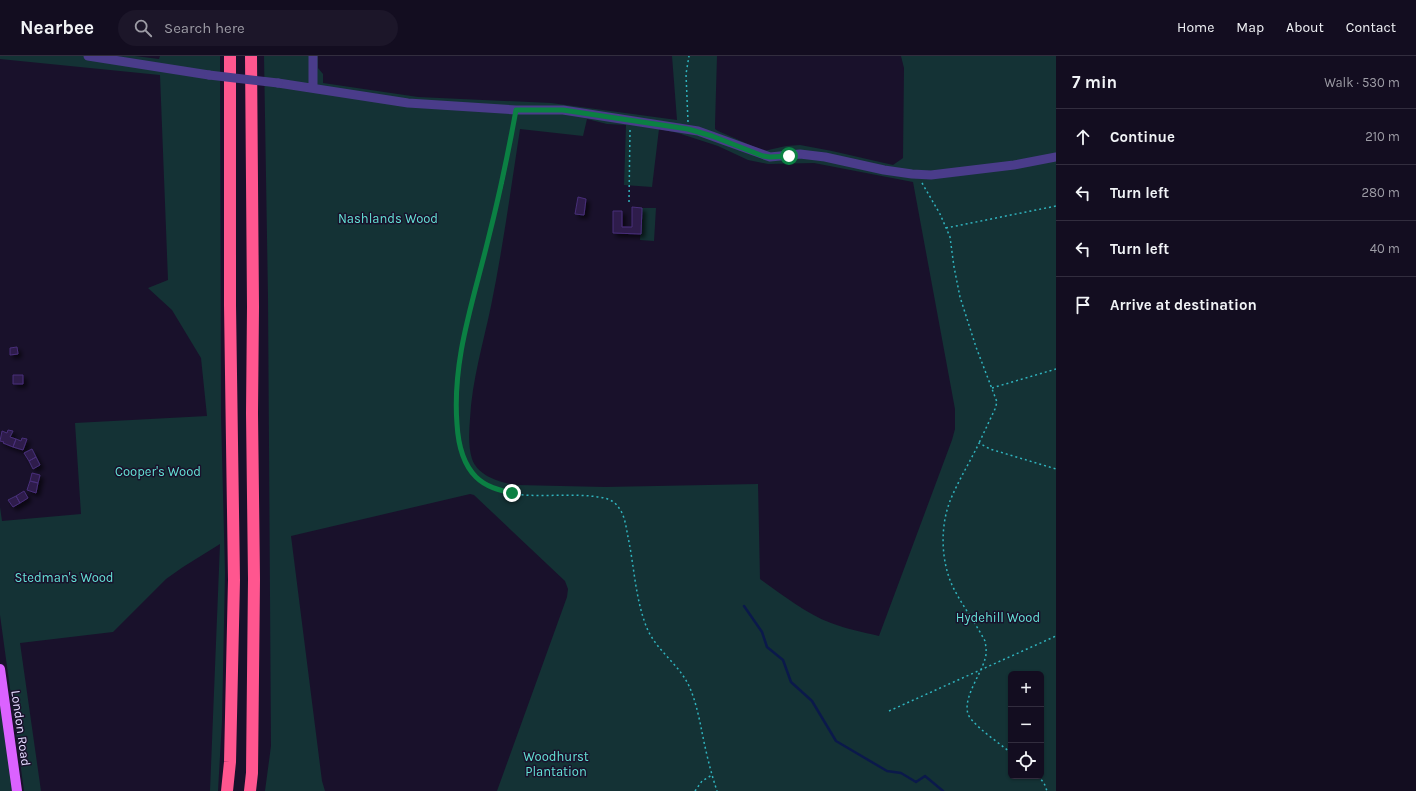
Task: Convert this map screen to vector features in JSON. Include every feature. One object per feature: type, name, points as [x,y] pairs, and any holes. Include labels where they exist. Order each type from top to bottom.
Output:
[{"type":"highway","points":[[228,791],[234,580],[230,305],[230,56]]},
{"type":"highway","points":[[250,791],[252,773],[254,635],[251,56]]},
{"type":"main road","name":"London Road","points":[[0,669],[17,791]]},
{"type":"street","points":[[88,56],[209,75],[313,88],[408,103],[516,110],[563,110],[688,129],[770,157],[800,154],[825,157],[884,170],[919,175],[931,175],[1014,165],[1056,157]]},
{"type":"street","points":[[313,88],[314,56]]},
{"type":"path","points":[[688,129],[686,74],[689,56]]},
{"type":"path","points":[[516,110],[504,178],[459,359],[456,395],[460,444],[468,466],[476,477],[494,489],[512,493],[603,497],[612,501],[620,509],[624,518],[630,543],[640,607],[644,620],[651,638],[681,671],[690,688],[695,702],[717,791]]},
{"type":"path","points":[[629,202],[630,121]]},
{"type":"path","points":[[919,175],[928,195],[940,214],[950,237],[960,297],[996,402],[995,409],[950,501],[946,515],[944,546],[947,571],[953,587],[985,641],[985,660],[966,709],[970,718],[1008,750]]},
{"type":"path","points":[[946,228],[1056,206]]},
{"type":"path","points":[[992,388],[1056,369]]},
{"type":"path","points":[[979,443],[990,449],[1056,469]]},
{"type":"path","points":[[889,711],[1056,636]]},
{"type":"path","points":[[695,791],[702,781],[712,775]]},
{"type":"path","points":[[1041,779],[1047,791]]},
{"type":"green space","points":[[0,56],[135,56],[159,59],[160,56],[220,56],[221,416],[225,573],[222,721],[218,791],[210,791],[220,544],[166,579],[113,632],[20,643],[41,791],[24,791],[0,615],[0,507],[2,521],[81,514],[75,423],[207,416],[201,358],[172,310],[148,288],[168,280],[160,75],[0,59]]},
{"type":"green space","points":[[264,56],[318,56],[318,68],[323,74],[323,83],[418,97],[551,103],[677,120],[672,56],[717,56],[715,129],[718,131],[764,151],[786,146],[800,145],[893,165],[903,158],[904,68],[901,56],[1056,56],[1056,791],[497,791],[567,597],[568,589],[565,581],[474,495],[470,494],[291,536],[322,781],[325,791],[265,791],[271,746],[268,297]],"holes":[[[587,119],[607,124],[626,125],[624,185],[652,187],[659,129],[678,133],[718,146],[748,160],[768,164],[814,163],[913,182],[955,409],[955,429],[879,636],[843,627],[821,619],[794,603],[760,579],[758,484],[605,487],[517,485],[490,478],[475,465],[472,459],[469,439],[473,390],[491,306],[507,218],[520,129],[583,136]]]},
{"type":"green space","points":[[642,208],[656,208],[654,241],[640,240]]},
{"type":"green space","points":[[0,669],[17,791],[0,791]]},
{"type":"building","points":[[578,197],[586,199],[584,215],[575,214]]},
{"type":"building","points":[[632,207],[642,208],[641,234],[613,233],[613,211],[622,211],[622,227],[632,227]]},
{"type":"building","points":[[17,347],[18,354],[10,355],[10,348]]},
{"type":"building","points":[[13,375],[23,375],[23,384],[13,384]]},
{"type":"building","points":[[8,430],[13,431],[10,437],[16,439],[13,447],[0,441],[2,431],[7,433]]},
{"type":"building","points":[[22,438],[27,439],[23,450],[13,447],[16,439],[21,441]]},
{"type":"building","points":[[32,449],[36,457],[29,461],[24,453]]},
{"type":"building","points":[[36,457],[40,465],[33,469],[29,461]]},
{"type":"building","points":[[32,473],[40,475],[38,483],[30,481]]},
{"type":"building","points":[[30,481],[38,483],[36,493],[27,490]]},
{"type":"building","points":[[24,491],[28,498],[20,503],[16,496]]},
{"type":"building","points":[[16,496],[20,503],[13,507],[8,500]]},
{"type":"waterway","points":[[744,606],[762,632],[767,647],[783,660],[791,682],[812,701],[836,741],[887,771],[901,773],[916,782],[925,776],[943,791]]},
{"type":"route","points":[[512,493],[494,489],[484,483],[476,477],[468,466],[460,444],[456,416],[456,395],[457,375],[462,343],[504,178],[516,110],[563,110],[688,129],[712,136],[763,156],[789,156]]},
{"type":"park label","name":"Nashlands Wood","points":[[388,218]]},
{"type":"park label","name":"Cooper's Wood","points":[[158,471]]},
{"type":"park label","name":"Stedman's Wood","points":[[64,577]]},
{"type":"park label","name":"Hydehill Wood","points":[[998,617]]},
{"type":"park label","name":"Woodhurst Plantation","points":[[556,764]]}]
